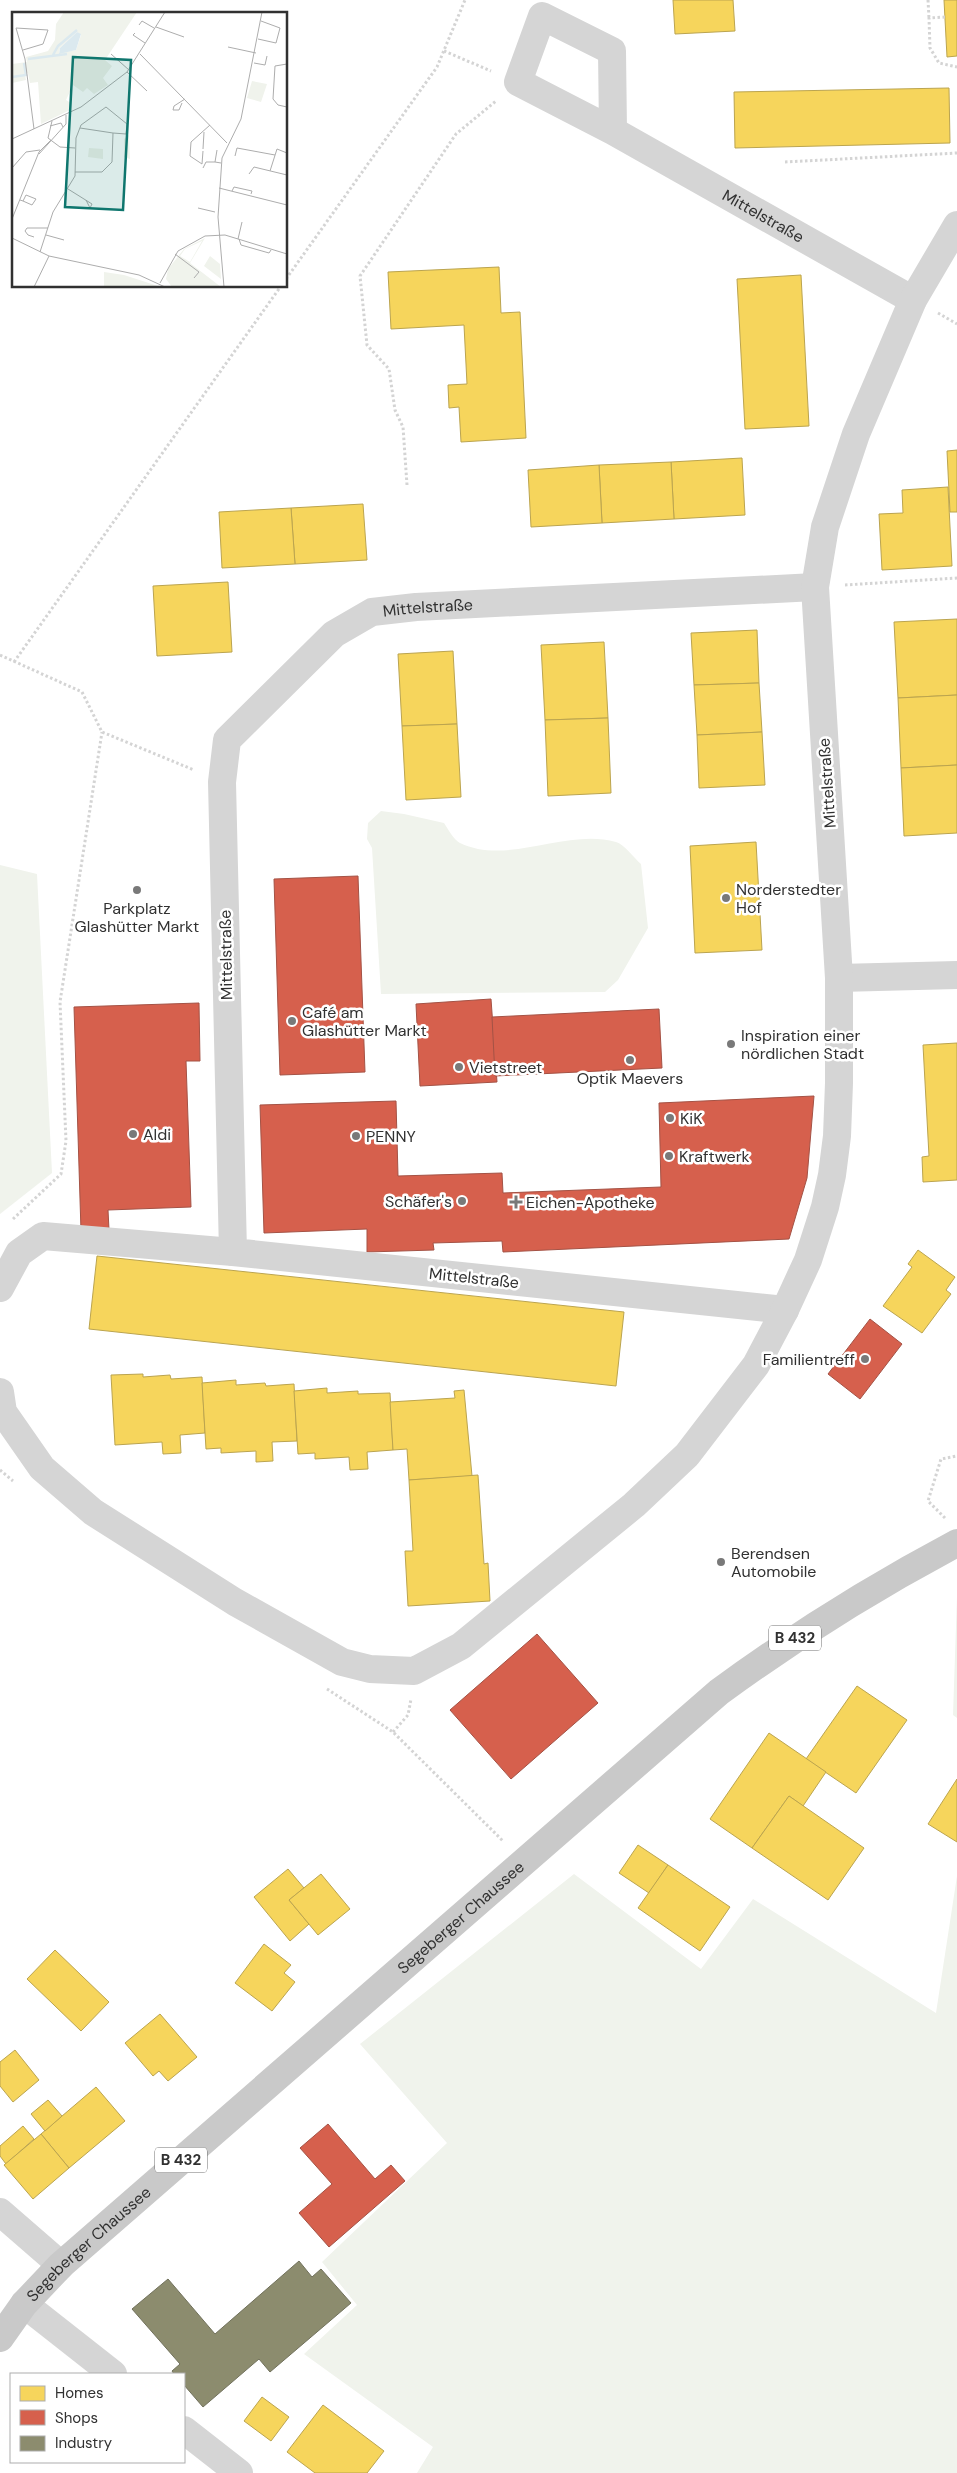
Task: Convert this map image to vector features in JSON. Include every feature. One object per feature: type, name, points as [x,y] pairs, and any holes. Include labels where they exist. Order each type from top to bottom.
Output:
[{"type":"main road","name":"Segeberger Chaussee","points":[[0,2338],[24,2304],[61,2265],[719,1692],[774,1651],[836,1611],[957,1543]]},
{"type":"street","points":[[518,82],[542,16],[612,52],[613,131]]},
{"type":"street","name":"Mittelstraße","points":[[518,82],[613,131],[913,300]]},
{"type":"street","name":"Mittelstraße","points":[[414,1671],[461,1646],[634,1505],[687,1455],[756,1365],[786,1310],[808,1260],[825,1207],[832,1175],[837,1136],[839,1083],[839,978],[815,587],[825,527],[856,434],[913,300],[957,225]]},
{"type":"street","name":"Mittelstraße","points":[[786,1310],[233,1252],[222,782],[227,740],[334,634],[372,612],[416,607],[815,587]]},
{"type":"street","points":[[839,978],[957,975]]},
{"type":"street","points":[[0,1288],[19,1253],[43,1236],[233,1252]]},
{"type":"street","points":[[0,1392],[3,1412],[42,1468],[94,1512],[234,1602],[342,1662],[370,1668],[414,1671]]},
{"type":"street","points":[[0,2212],[61,2265]]},
{"type":"street","points":[[24,2304],[112,2373]]},
{"type":"street","points":[[185,2431],[239,2473]]},
{"type":"path","points":[[288,276],[437,67],[465,0]]},
{"type":"path","points":[[928,0],[930,48],[939,64],[957,67]]},
{"type":"path","points":[[929,18],[945,17]]},
{"type":"path","points":[[407,485],[403,427],[395,410],[390,369],[367,345],[360,276],[456,134],[518,82],[444,51]]},
{"type":"path","points":[[785,162],[957,153]]},
{"type":"path","points":[[14,662],[280,288]]},
{"type":"path","points":[[815,587],[957,578]]},
{"type":"path","points":[[0,656],[82,692],[102,732],[60,1002],[66,1141],[61,1174],[7,1224]]},
{"type":"path","points":[[102,732],[222,782]]},
{"type":"path","points":[[942,1514],[928,1501],[941,1459],[957,1456]]},
{"type":"path","points":[[0,1470],[15,1483]]},
{"type":"path","points":[[393,1732],[408,1715],[414,1671]]},
{"type":"path","points":[[318,1684],[393,1732],[524,1863]]},
{"type":"shaded area","points":[[381,811],[444,823],[458,842],[478,849],[498,851],[577,839],[597,839],[619,843],[641,864],[648,928],[618,980],[605,992],[381,994],[372,848],[367,839],[368,823]]},
{"type":"shaded area","points":[[0,865],[37,874],[52,1173],[0,1214]]},
{"type":"shaded area","points":[[957,1597],[957,1718],[953,1715]]},
{"type":"shaded area","points":[[574,1874],[701,1969],[753,1899],[936,2013],[957,1876],[957,2473],[417,2473],[433,2447],[304,2354],[357,2305],[322,2262],[447,2143],[360,2044]]},
{"type":"building: Homes","points":[[673,0],[733,0],[735,31],[675,34]]},
{"type":"building: Homes","points":[[944,0],[957,0],[957,56],[947,57]]},
{"type":"building: Homes","points":[[949,88],[950,143],[735,148],[734,92]]},
{"type":"building: Homes","points":[[499,267],[501,313],[520,312],[526,438],[461,442],[459,407],[449,408],[448,385],[467,384],[464,325],[391,329],[388,272]]},
{"type":"building: Homes","points":[[801,275],[809,426],[745,429],[737,279]]},
{"type":"building: Homes","points":[[957,450],[957,512],[950,512],[947,451]]},
{"type":"building: Homes","points":[[742,458],[745,515],[674,519],[671,462]]},
{"type":"building: Homes","points":[[671,462],[674,519],[602,523],[599,465]]},
{"type":"building: Homes","points":[[599,465],[602,523],[531,527],[528,470]]},
{"type":"building: Homes","points":[[948,487],[952,566],[882,570],[879,514],[903,513],[902,490]]},
{"type":"building: Homes","points":[[363,504],[367,560],[295,564],[291,508]]},
{"type":"building: Homes","points":[[291,508],[295,564],[222,568],[219,512]]},
{"type":"building: Homes","points":[[228,582],[232,652],[157,656],[153,586]]},
{"type":"building: Homes","points":[[957,619],[957,695],[898,698],[894,622]]},
{"type":"building: Homes","points":[[757,630],[759,683],[694,685],[691,633]]},
{"type":"building: Homes","points":[[604,642],[608,718],[545,720],[541,645]]},
{"type":"building: Homes","points":[[453,651],[457,724],[402,726],[398,654]]},
{"type":"building: Homes","points":[[759,683],[762,732],[697,735],[694,685]]},
{"type":"building: Homes","points":[[957,695],[957,765],[901,768],[898,698]]},
{"type":"building: Homes","points":[[608,718],[611,793],[548,796],[545,720]]},
{"type":"building: Homes","points":[[457,724],[461,797],[406,800],[402,726]]},
{"type":"building: Homes","points":[[762,732],[765,785],[699,788],[697,735]]},
{"type":"building: Homes","points":[[957,765],[957,833],[904,836],[901,768]]},
{"type":"building: Homes","name":"Norderstedter Hof","points":[[756,842],[762,950],[695,953],[690,846]]},
{"type":"building: Homes","points":[[957,1043],[957,1180],[923,1182],[922,1157],[929,1156],[923,1045]]},
{"type":"building: Homes","points":[[918,1250],[955,1277],[946,1290],[951,1294],[922,1333],[883,1306],[912,1267],[908,1264]]},
{"type":"building: Homes","points":[[97,1256],[624,1312],[616,1386],[89,1329]]},
{"type":"building: Homes","points":[[143,1374],[143,1377],[170,1375],[171,1379],[202,1377],[205,1433],[180,1435],[181,1453],[163,1454],[162,1442],[115,1445],[111,1375]]},
{"type":"building: Homes","points":[[236,1380],[236,1385],[265,1383],[266,1386],[294,1384],[297,1441],[272,1442],[273,1461],[256,1462],[256,1451],[221,1453],[221,1448],[206,1449],[202,1383]]},
{"type":"building: Homes","points":[[327,1388],[327,1393],[358,1391],[358,1394],[390,1393],[393,1450],[367,1452],[368,1469],[350,1470],[349,1457],[315,1459],[315,1453],[298,1454],[294,1391]]},
{"type":"building: Homes","points":[[464,1390],[472,1476],[409,1480],[407,1449],[393,1450],[390,1402],[455,1398],[454,1391]]},
{"type":"building: Homes","points":[[478,1475],[484,1564],[488,1563],[490,1601],[408,1606],[405,1551],[413,1551],[409,1480]]},
{"type":"building: Homes","points":[[857,1686],[907,1720],[856,1793],[806,1759]]},
{"type":"building: Homes","points":[[769,1733],[826,1772],[803,1806],[789,1796],[752,1848],[710,1819]]},
{"type":"building: Homes","points":[[957,1779],[957,1842],[928,1824]]},
{"type":"building: Homes","points":[[789,1796],[864,1848],[828,1900],[752,1848]]},
{"type":"building: Homes","points":[[638,1845],[668,1865],[649,1893],[619,1873]]},
{"type":"building: Homes","points":[[668,1865],[730,1907],[700,1951],[638,1908]]},
{"type":"building: Homes","points":[[288,1869],[304,1888],[289,1900],[309,1924],[290,1941],[254,1897]]},
{"type":"building: Homes","points":[[321,1874],[350,1909],[318,1935],[289,1900]]},
{"type":"building: Homes","points":[[264,1944],[291,1965],[284,1973],[295,1982],[272,2011],[235,1983]]},
{"type":"building: Homes","points":[[55,1950],[109,2002],[81,2031],[27,1979]]},
{"type":"building: Homes","points":[[160,2014],[197,2057],[168,2081],[159,2071],[153,2076],[125,2043]]},
{"type":"building: Homes","points":[[15,2050],[39,2080],[13,2102],[0,2086],[0,2062]]},
{"type":"building: Homes","points":[[96,2087],[125,2121],[69,2168],[41,2134]]},
{"type":"building: Homes","points":[[48,2100],[62,2116],[45,2131],[31,2114]]},
{"type":"building: Homes","points":[[23,2126],[34,2139],[6,2164],[0,2156],[0,2146]]},
{"type":"building: Homes","points":[[41,2134],[69,2168],[33,2199],[4,2165]]},
{"type":"building: Homes","points":[[262,2397],[289,2417],[271,2441],[244,2421]]},
{"type":"building: Homes","points":[[323,2405],[384,2451],[367,2473],[315,2473],[287,2452]]},
{"type":"building: Shops","points":[[358,876],[365,1072],[280,1075],[274,879]]},
{"type":"building: Shops","points":[[491,999],[497,1082],[420,1086],[416,1004]]},
{"type":"building: Shops","name":"Aldi","points":[[199,1003],[200,1061],[186,1061],[191,1207],[108,1210],[109,1230],[81,1231],[74,1007]]},
{"type":"building: Shops","points":[[659,1009],[662,1068],[495,1076],[492,1017]]},
{"type":"building: Shops","points":[[814,1096],[807,1178],[789,1239],[503,1252],[502,1241],[433,1243],[434,1250],[367,1252],[367,1229],[264,1233],[260,1105],[396,1101],[398,1176],[502,1173],[503,1193],[661,1187],[659,1103]]},
{"type":"building: Shops","name":"Familientreff","points":[[870,1319],[902,1344],[860,1399],[828,1374]]},
{"type":"building: Shops","points":[[537,1634],[598,1703],[511,1779],[450,1710]]},
{"type":"building: Shops","points":[[328,2124],[375,2179],[391,2165],[405,2181],[329,2247],[299,2213],[332,2184],[300,2148]]},
{"type":"building: Industry","points":[[299,2261],[312,2277],[321,2269],[351,2303],[270,2372],[259,2359],[203,2407],[185,2386],[185,2373],[173,2373],[172,2371],[180,2364],[132,2309],[168,2279],[215,2334]]},
{"type":"place","name":"Parkplatz Glashütter Markt","points":[[137,890]]},
{"type":"place","name":"Norderstedter Hof","points":[[726,898]]},
{"type":"place","name":"Café am Glashütter Markt","points":[[292,1021]]},
{"type":"place","name":"Inspiration einer nördlichen Stadt","points":[[731,1044]]},
{"type":"place","name":"Optik Maevers","points":[[630,1060]]},
{"type":"place","name":"Vietstreet","points":[[459,1067]]},
{"type":"place","name":"KiK","points":[[670,1118]]},
{"type":"place","name":"Aldi","points":[[133,1134]]},
{"type":"place","name":"PENNY","points":[[356,1136]]},
{"type":"place","name":"Kraftwerk","points":[[669,1156]]},
{"type":"place","name":"Schäfer's","points":[[462,1201]]},
{"type":"place","name":"Eichen-Apotheke","points":[[516,1202]]},
{"type":"place","name":"Familientreff","points":[[865,1359]]},
{"type":"place","name":"Berendsen Automobile","points":[[721,1562]]}]
